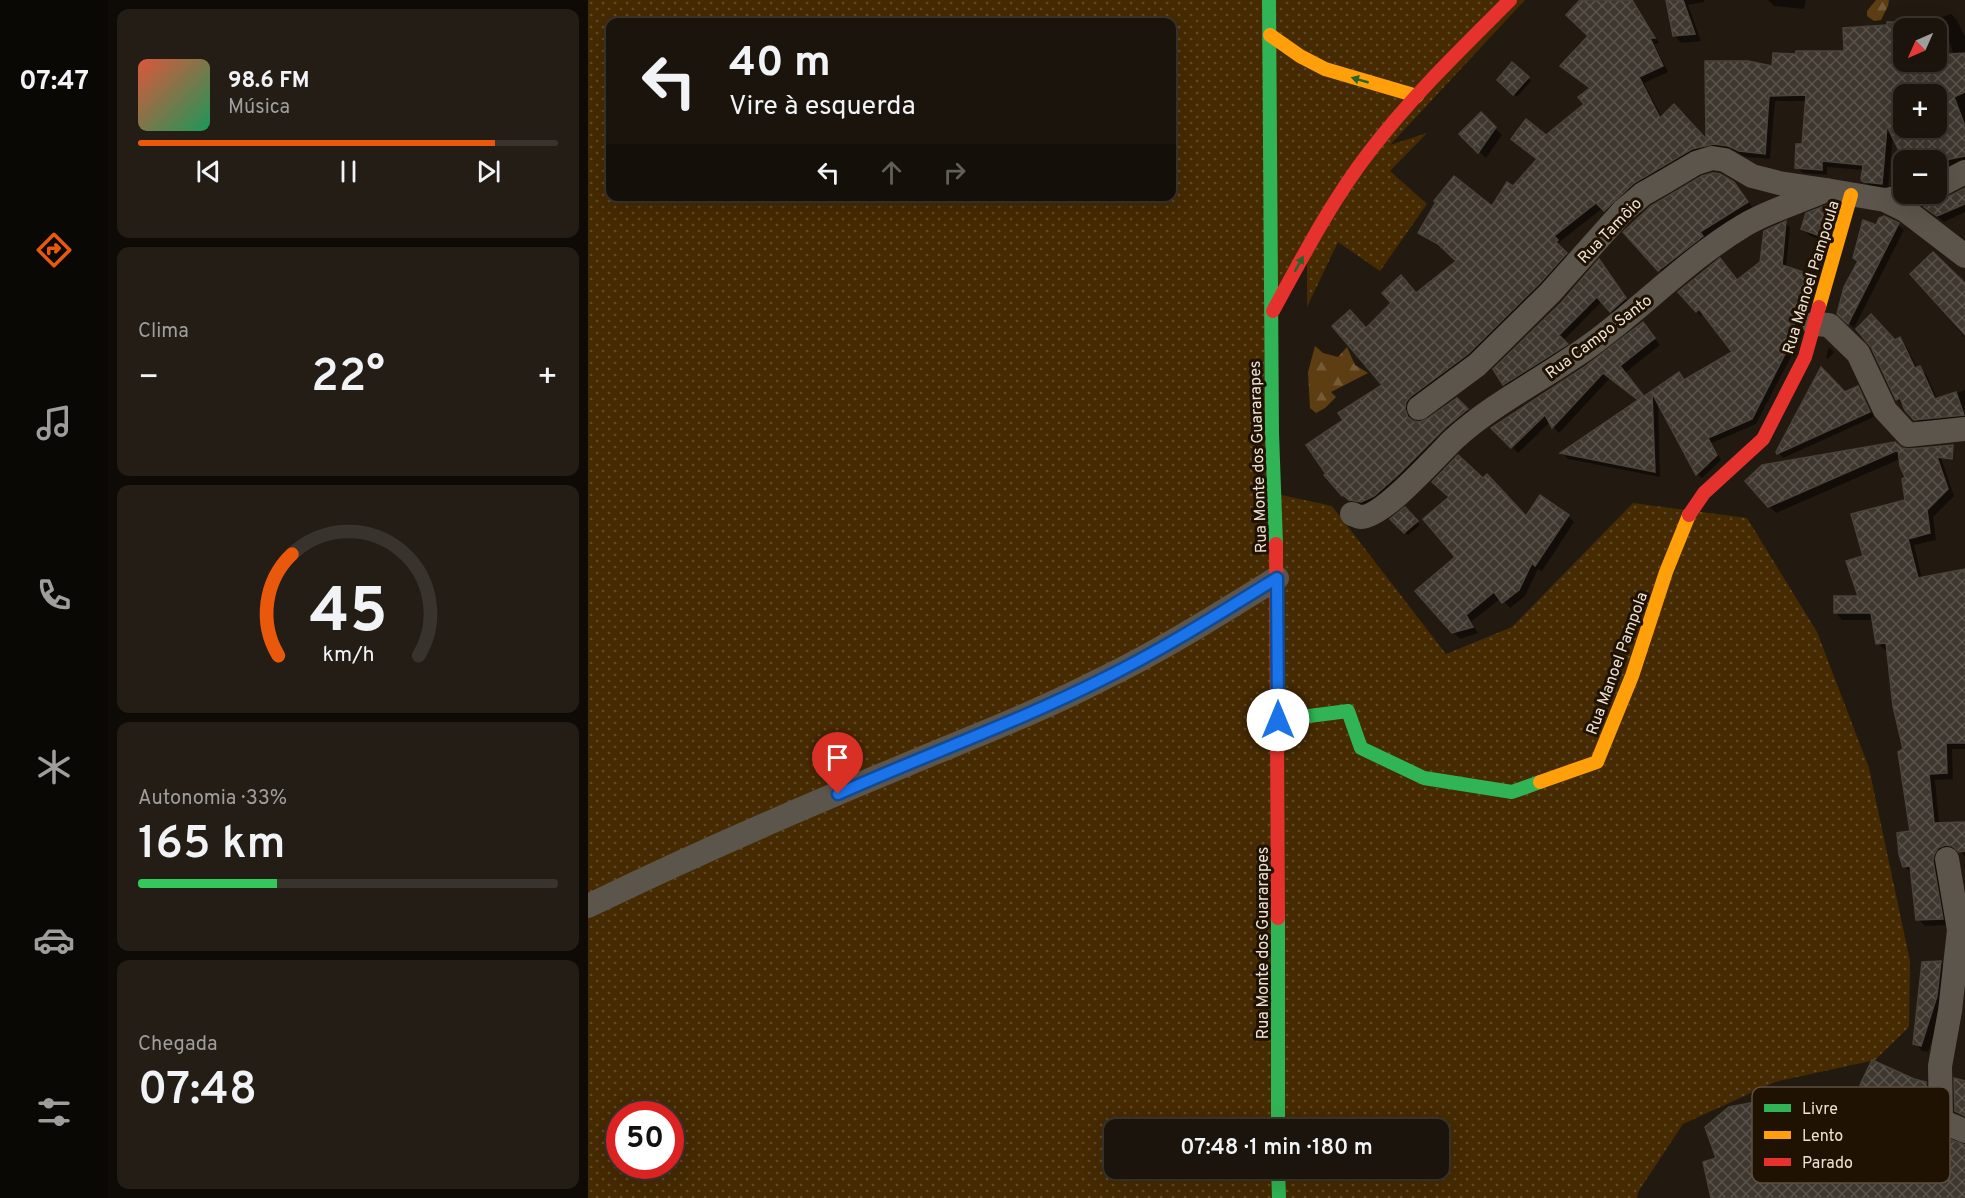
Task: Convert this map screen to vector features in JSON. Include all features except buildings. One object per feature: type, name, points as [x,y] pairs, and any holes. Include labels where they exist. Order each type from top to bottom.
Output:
[{"type":"street","name":"Rua Monte dos Guararapes","points":[[1269,0],[1273,208],[1270,315],[1273,501],[1277,578],[1278,1119]]},
{"type":"street","points":[[1270,315],[1324,218],[1370,150],[1417,96],[1510,0]]},
{"type":"street","points":[[1270,35],[1300,56],[1325,69],[1417,96]]},
{"type":"street","name":"Rua Tamôio","points":[[1419,408],[1477,366],[1550,293],[1623,211],[1643,194],[1696,163],[1712,158],[1725,160],[1752,176],[1779,183],[1885,201],[1905,210],[1965,256]]},
{"type":"street","points":[[1947,181],[1965,172]]},
{"type":"street","name":"Rua Campo Santo","points":[[1352,514],[1361,517],[1370,515],[1396,496],[1455,439],[1486,413],[1592,344],[1658,291],[1682,268],[1727,236],[1745,224],[1826,190]]},
{"type":"street","name":"Rua Manoel Pampoula","points":[[1691,510],[1704,493],[1763,439],[1805,357],[1851,195]]},
{"type":"street","points":[[1885,201],[1893,199]]},
{"type":"street","points":[[1814,324],[1829,325],[1858,353],[1885,410],[1908,435],[1965,429]]},
{"type":"street","name":"Rua Manoel Pampola","points":[[1278,720],[1348,711],[1361,748],[1424,778],[1512,792],[1597,762],[1632,676],[1666,572],[1691,510]]},
{"type":"street","points":[[588,906],[682,860],[895,769],[986,733],[1100,681],[1186,635],[1277,578]]},
{"type":"street","points":[[1940,1087],[1940,1066],[1950,1011],[1959,930],[1947,859]]},
{"type":"street","points":[[1950,1125],[1965,1131]]},
{"type":"street","points":[[1278,1179],[1279,1198]]},
{"type":"green space","points":[[1876,0],[1889,0],[1881,20],[1874,21],[1867,16],[1867,11]]},
{"type":"green space","points":[[1315,346],[1323,353],[1338,357],[1347,347],[1355,365],[1368,373],[1331,392],[1336,397],[1316,413],[1310,408],[1308,372]]},
{"type":"shaded area","points":[[588,0],[1525,0],[1390,145],[1427,133],[1390,171],[1427,204],[1380,271],[1338,242],[1307,307],[1307,247],[1271,315],[1277,494],[1332,506],[1446,654],[1512,627],[1633,503],[1747,518],[1817,632],[1869,768],[1910,961],[1909,1027],[1875,1060],[1775,1082],[1764,1087],[1752,1087],[1752,1092],[1683,1124],[1638,1192],[1637,1198],[588,1198]]},
{"type":"traffic: fast","points":[[1269,0],[1272,433],[1276,544]]},
{"type":"traffic: fast","points":[[1278,720],[1348,711],[1361,748],[1424,778],[1512,792],[1540,782]]},
{"type":"traffic: fast","points":[[1278,918],[1278,1119]]},
{"type":"traffic: fast","points":[[1278,1179],[1279,1198]]},
{"type":"traffic: slow","points":[[1270,35],[1300,56],[1325,69],[1417,96]]},
{"type":"traffic: slow","points":[[1819,307],[1851,195]]},
{"type":"traffic: slow","points":[[1540,782],[1597,762],[1632,676],[1666,572],[1689,515]]},
{"type":"traffic: jam","points":[[1273,311],[1331,209],[1370,151],[1420,92],[1510,0]]},
{"type":"traffic: jam","points":[[1689,515],[1704,493],[1763,439],[1805,357],[1819,307]]},
{"type":"traffic: jam","points":[[1276,544],[1278,918]]},
{"type":"route","points":[[838,794],[986,733],[1100,681],[1186,635],[1277,578],[1278,720]]}]
